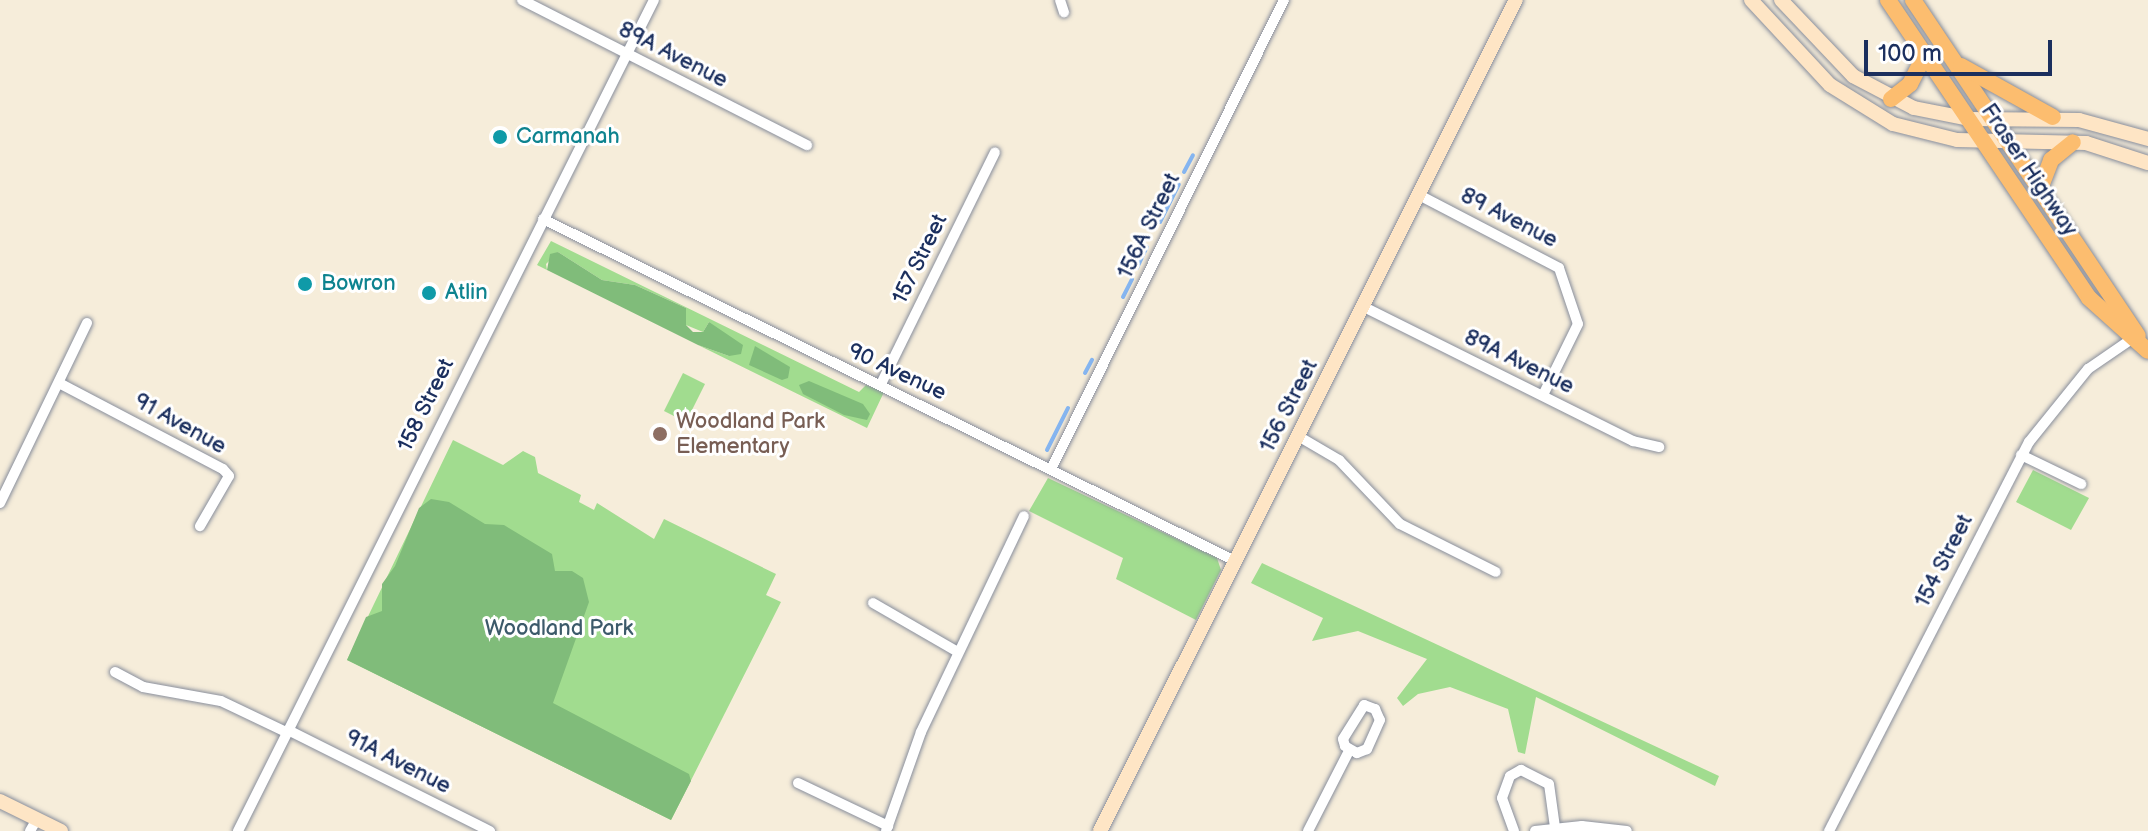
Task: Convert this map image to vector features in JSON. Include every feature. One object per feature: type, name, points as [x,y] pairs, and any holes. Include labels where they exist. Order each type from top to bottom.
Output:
[{"type":"main road","name":"156 Street","points":[[1100,831],[1516,0]]},
{"type":"main road","points":[[1751,0],[1820,76],[1862,108],[1925,135],[2073,142],[2148,163]]},
{"type":"main road","points":[[1781,0],[1836,61],[1891,99],[1969,119],[2053,117],[2104,124],[2148,139]]},
{"type":"main road","name":"Fraser Highway","points":[[1888,0],[2089,298],[2148,351]]},
{"type":"main road","name":"Fraser Highway","points":[[1913,0],[2148,351]]},
{"type":"main road","points":[[1891,99],[1910,84],[1925,55]]},
{"type":"main road","points":[[1956,63],[2053,117]]},
{"type":"main road","points":[[2040,189],[2051,160],[2073,142]]},
{"type":"main road","points":[[0,801],[34,825],[61,831]]},
{"type":"street","name":"89A Avenue","points":[[522,0],[807,145]]},
{"type":"street","name":"158 Street","points":[[238,831],[654,0]]},
{"type":"street","points":[[1060,0],[1064,12]]},
{"type":"street","name":"156A Street","points":[[1051,469],[1284,0]]},
{"type":"street","name":"157 Street","points":[[881,384],[995,152]]},
{"type":"street","name":"89 Avenue","points":[[1419,195],[1548,258],[1569,288],[1578,324],[1543,395]]},
{"type":"street","name":"90 Avenue","points":[[543,219],[1235,561]]},
{"type":"street","name":"89A Avenue","points":[[1364,307],[1633,441],[1659,447]]},
{"type":"street","points":[[0,503],[87,323]]},
{"type":"street","name":"154 Street","points":[[1829,831],[2021,455],[2088,369],[2133,338]]},
{"type":"street","name":"91 Avenue","points":[[59,383],[223,469],[229,476],[200,526]]},
{"type":"street","points":[[1298,436],[1339,460],[1400,524],[1496,572]]},
{"type":"street","points":[[2021,455],[2081,484]]},
{"type":"street","points":[[798,783],[887,829],[921,732],[1024,516]]},
{"type":"street","points":[[873,603],[958,652]]},
{"type":"street","name":"91A Avenue","points":[[115,672],[143,687],[221,701],[490,831]]},
{"type":"street","points":[[1364,705],[1375,709],[1380,720],[1367,749],[1349,751],[1343,739],[1350,721],[1364,705]]},
{"type":"street","points":[[1308,831],[1349,751]]},
{"type":"street","points":[[1514,831],[1502,798],[1510,776],[1521,770],[1549,784],[1555,827]]},
{"type":"street","points":[[1536,831],[1555,827],[1627,831]]},
{"type":"green space","points":[[551,241],[859,392],[866,385],[884,392],[867,428],[698,345],[729,356],[709,322],[703,332],[686,325],[686,308],[635,285],[602,280],[558,252],[546,264],[547,270],[537,265]]},
{"type":"green space","points":[[558,252],[602,280],[635,285],[686,308],[686,325],[693,332],[703,332],[709,322],[743,345],[741,354],[729,356],[698,345],[547,270],[550,254]]},
{"type":"green space","points":[[755,346],[790,367],[788,378],[782,380],[749,365]]},
{"type":"green space","points":[[683,373],[705,384],[686,422],[664,411]]},
{"type":"green space","points":[[809,381],[863,404],[870,414],[867,420],[844,415],[803,394],[799,385]]},
{"type":"green space","name":"Woodland Park","points":[[453,440],[503,465],[523,451],[535,457],[538,473],[581,495],[579,502],[594,510],[597,503],[654,539],[664,519],[776,574],[766,595],[781,602],[671,820],[347,660]]},
{"type":"green space","points":[[2033,470],[2089,498],[2071,530],[2016,502]]},
{"type":"green space","points":[[1048,478],[1217,558],[1221,570],[1196,620],[1116,579],[1123,558],[1029,511]]},
{"type":"green space","points":[[431,499],[449,502],[485,524],[504,525],[552,554],[555,571],[572,571],[583,578],[589,602],[553,703],[689,774],[691,781],[671,820],[347,660],[366,617],[382,611],[382,584],[395,566],[419,508]]},
{"type":"green space","points":[[1262,563],[1719,776],[1715,786],[1536,697],[1525,754],[1518,752],[1508,709],[1450,687],[1418,694],[1403,706],[1397,698],[1427,659],[1358,631],[1312,641],[1323,618],[1251,583]]},
{"type":"waterway","points":[[1184,172],[1193,155]]},
{"type":"waterway","points":[[1160,222],[1179,184]]},
{"type":"waterway","points":[[1137,268],[1147,247]]},
{"type":"waterway","points":[[1123,297],[1132,279]]},
{"type":"waterway","points":[[1085,373],[1092,360]]},
{"type":"waterway","points":[[1047,450],[1068,408]]},
{"type":"place","name":"Carmanah","points":[[500,137]]},
{"type":"place","name":"Bowron","points":[[305,284]]},
{"type":"place","name":"Atlin","points":[[429,293]]},
{"type":"place","name":"Woodland Park Elementary","points":[[660,434]]}]
